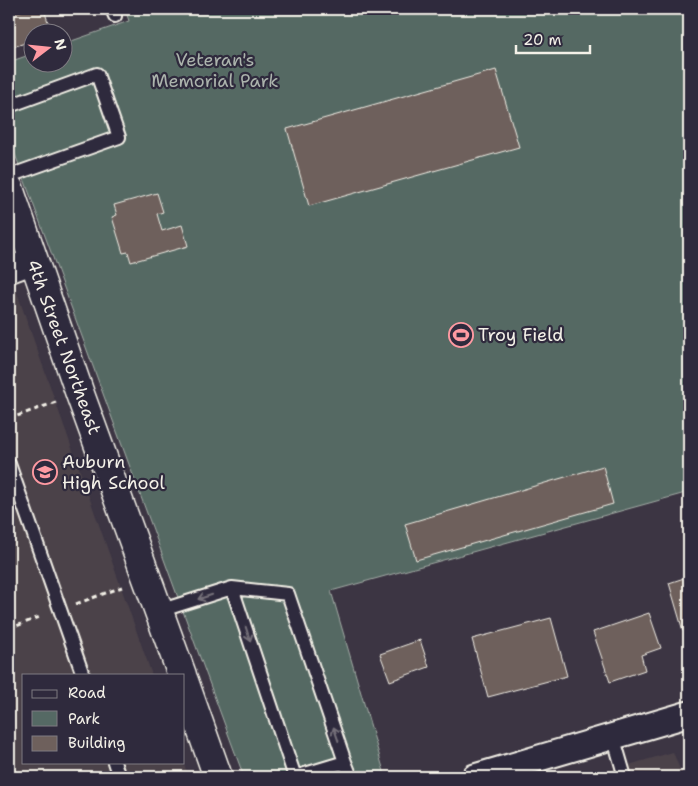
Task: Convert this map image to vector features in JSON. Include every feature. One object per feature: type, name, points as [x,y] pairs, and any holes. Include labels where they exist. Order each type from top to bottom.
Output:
[{"type":"street","name":"4th Street Northeast","points":[[9,188],[21,266],[80,394],[182,674]]},
{"type":"street","points":[[185,684],[218,777]]},
{"type":"street","points":[[475,777],[689,714]]},
{"type":"lane","points":[[9,106],[97,74],[119,137],[9,176]]},
{"type":"lane","points":[[9,464],[83,674]]},
{"type":"lane","points":[[232,588],[296,777],[345,762]]},
{"type":"lane","points":[[159,611],[232,588],[288,594],[351,777]]},
{"type":"lane","points":[[613,736],[625,777]]},
{"type":"lane","points":[[115,764],[119,777]]},
{"type":"path","points":[[9,419],[80,394]]},
{"type":"shaded area","name":"Auburn High School","points":[[9,270],[152,674],[22,674],[22,764],[184,764],[189,777],[9,777]]},
{"type":"shaded area","points":[[673,752],[683,777],[588,777]]},
{"type":"green space","name":"Veteran's Memorial Park","points":[[125,9],[689,9],[689,492],[331,591],[385,775],[379,777],[244,777],[9,138],[9,62],[22,57],[22,72],[72,72],[72,41],[129,21]]},
{"type":"building","points":[[28,9],[44,9],[48,22],[22,22],[22,44],[9,48],[9,14]]},
{"type":"building","points":[[496,70],[519,147],[309,206],[287,129]]},
{"type":"building","points":[[157,193],[163,212],[157,214],[162,231],[182,225],[188,246],[131,262],[128,252],[123,253],[112,217],[117,215],[114,205]]},
{"type":"building","points":[[603,466],[613,504],[416,560],[405,524]]},
{"type":"building","points":[[687,577],[689,584],[689,630],[683,631],[669,583]]},
{"type":"building","points":[[649,613],[661,648],[641,655],[645,670],[610,682],[593,632]]},
{"type":"building","points":[[551,618],[567,676],[488,697],[472,639]]},
{"type":"building","points":[[420,640],[429,667],[390,681],[380,654]]},
{"type":"place","name":"Troy Field","points":[[461,335]]},
{"type":"place","name":"Auburn High School","points":[[45,472]]}]
